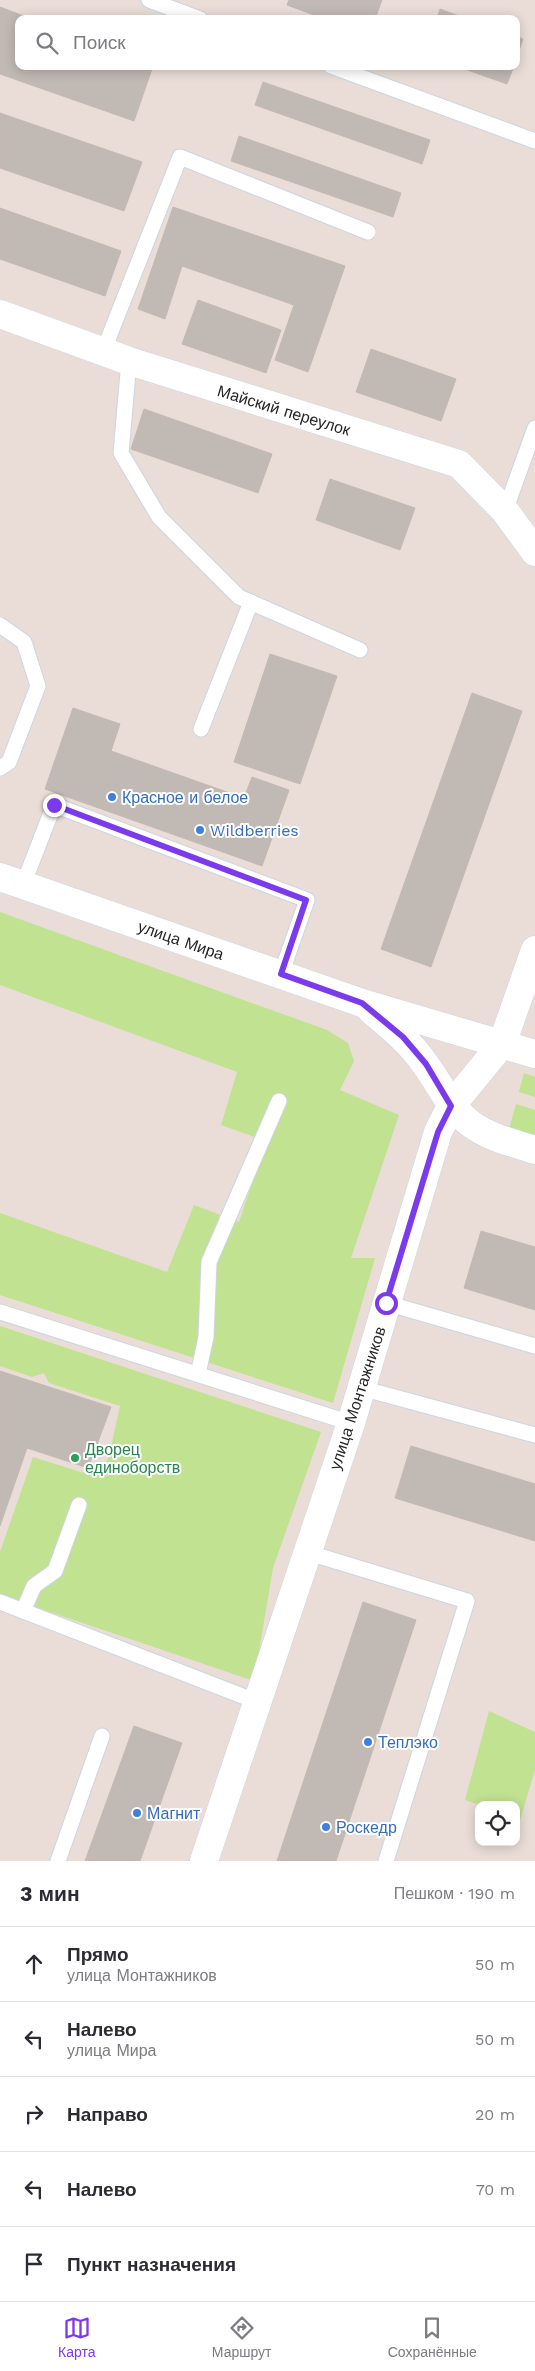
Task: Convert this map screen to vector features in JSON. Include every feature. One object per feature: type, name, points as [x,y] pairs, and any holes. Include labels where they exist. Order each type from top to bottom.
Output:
[{"type":"street","name":"Майский переулок","points":[[0,314],[129,361],[459,464],[506,510],[535,552]]},
{"type":"street","name":"улица Мира","points":[[12,881],[362,1003],[535,1054]]},
{"type":"street","name":"улица Монтажников","points":[[204,1861],[350,1423],[438,1132],[451,1106],[502,1044],[535,950]]},
{"type":"street","name":"улица Мира","points":[[362,1003],[403,1037],[426,1064],[451,1106],[471,1124],[492,1136],[535,1150]]},
{"type":"lane","points":[[149,0],[189,15]]},
{"type":"lane","points":[[342,70],[535,141]]},
{"type":"lane","points":[[103,352],[180,157],[368,232]]},
{"type":"lane","points":[[129,361],[121,453],[159,517],[239,597],[360,650]]},
{"type":"lane","points":[[506,510],[535,428]]},
{"type":"lane","points":[[200,729],[251,602]]},
{"type":"lane","points":[[0,625],[24,642],[38,686],[8,762],[0,768]]},
{"type":"lane","points":[[12,881],[54,805],[306,900],[281,974]]},
{"type":"lane","points":[[198,1374],[206,1338],[210,1262],[279,1101]]},
{"type":"lane","points":[[386,1303],[535,1346]]},
{"type":"lane","points":[[0,1312],[350,1423]]},
{"type":"lane","points":[[361,1388],[535,1435]]},
{"type":"lane","points":[[23,1611],[34,1586],[55,1571],[79,1505]]},
{"type":"lane","points":[[306,1552],[467,1601],[386,1861]]},
{"type":"lane","points":[[0,1602],[258,1702]]},
{"type":"lane","points":[[58,1861],[102,1736]]},
{"type":"green space","points":[[0,912],[327,1030],[348,1043],[354,1061],[340,1090],[399,1115],[351,1258],[375,1258],[333,1403],[0,1295],[0,1213],[167,1272],[194,1205],[239,1222],[266,1141],[221,1125],[237,1072],[0,985]]},
{"type":"green space","points":[[524,1073],[535,1077],[535,1097],[519,1092]]},
{"type":"green space","points":[[516,1104],[535,1110],[535,1137],[509,1129]]},
{"type":"green space","points":[[0,1326],[321,1432],[273,1568],[254,1681],[0,1595],[0,1552],[33,1457],[84,1473],[101,1474],[109,1456],[120,1406],[49,1383],[44,1373],[32,1377],[0,1366]]},
{"type":"green space","points":[[489,1711],[535,1732],[535,1770],[520,1820],[520,1801],[475,1801],[475,1804],[465,1800]]},
{"type":"building","points":[[289,0],[382,0],[376,15],[314,15],[287,5]]},
{"type":"building","points":[[0,7],[21,15],[15,15],[15,70],[152,70],[134,121],[0,74]]},
{"type":"building","points":[[440,9],[456,15],[438,15]]},
{"type":"building","points":[[467,70],[512,70],[507,84]]},
{"type":"building","points":[[263,82],[430,140],[422,164],[255,105]]},
{"type":"building","points":[[0,113],[142,162],[124,211],[0,168]]},
{"type":"building","points":[[239,136],[401,193],[393,217],[231,161]]},
{"type":"building","points":[[173,207],[345,266],[308,372],[275,360],[294,305],[182,266],[165,319],[138,309]]},
{"type":"building","points":[[0,208],[121,251],[105,296],[0,259]]},
{"type":"building","points":[[198,300],[281,330],[266,373],[182,344]]},
{"type":"building","points":[[371,349],[456,379],[441,421],[356,392]]},
{"type":"building","points":[[144,409],[272,454],[258,493],[131,449]]},
{"type":"building","points":[[330,479],[415,508],[400,550],[316,520]]},
{"type":"building","points":[[270,654],[337,676],[300,784],[234,762]]},
{"type":"building","points":[[472,693],[522,711],[431,967],[381,949]]},
{"type":"building","points":[[73,708],[120,724],[111,751],[244,798],[252,777],[289,790],[262,866],[45,789]]},
{"type":"building","points":[[481,1231],[535,1247],[535,1310],[464,1288]]},
{"type":"building","name":"Дворец единоборств","points":[[0,1371],[111,1407],[88,1468],[27,1448],[0,1526]]},
{"type":"building","points":[[411,1446],[535,1484],[535,1541],[395,1498]]},
{"type":"building","points":[[363,1602],[416,1620],[336,1861],[277,1861]]},
{"type":"building","points":[[134,1726],[182,1743],[140,1861],[85,1861]]},
{"type":"place","name":"Красное и белое","points":[[112,797]]},
{"type":"place","name":"Wildberries","points":[[200,830]]},
{"type":"place","name":"Дворец единоборств","points":[[75,1458]]},
{"type":"place","name":"Теплэко","points":[[368,1742]]},
{"type":"place","name":"Магнит","points":[[137,1813]]},
{"type":"place","name":"Роскедр","points":[[326,1827]]},
{"type":"route","points":[[54,805],[306,900],[281,974],[362,1003],[403,1037],[426,1064],[451,1106],[438,1132],[386,1303]]}]
